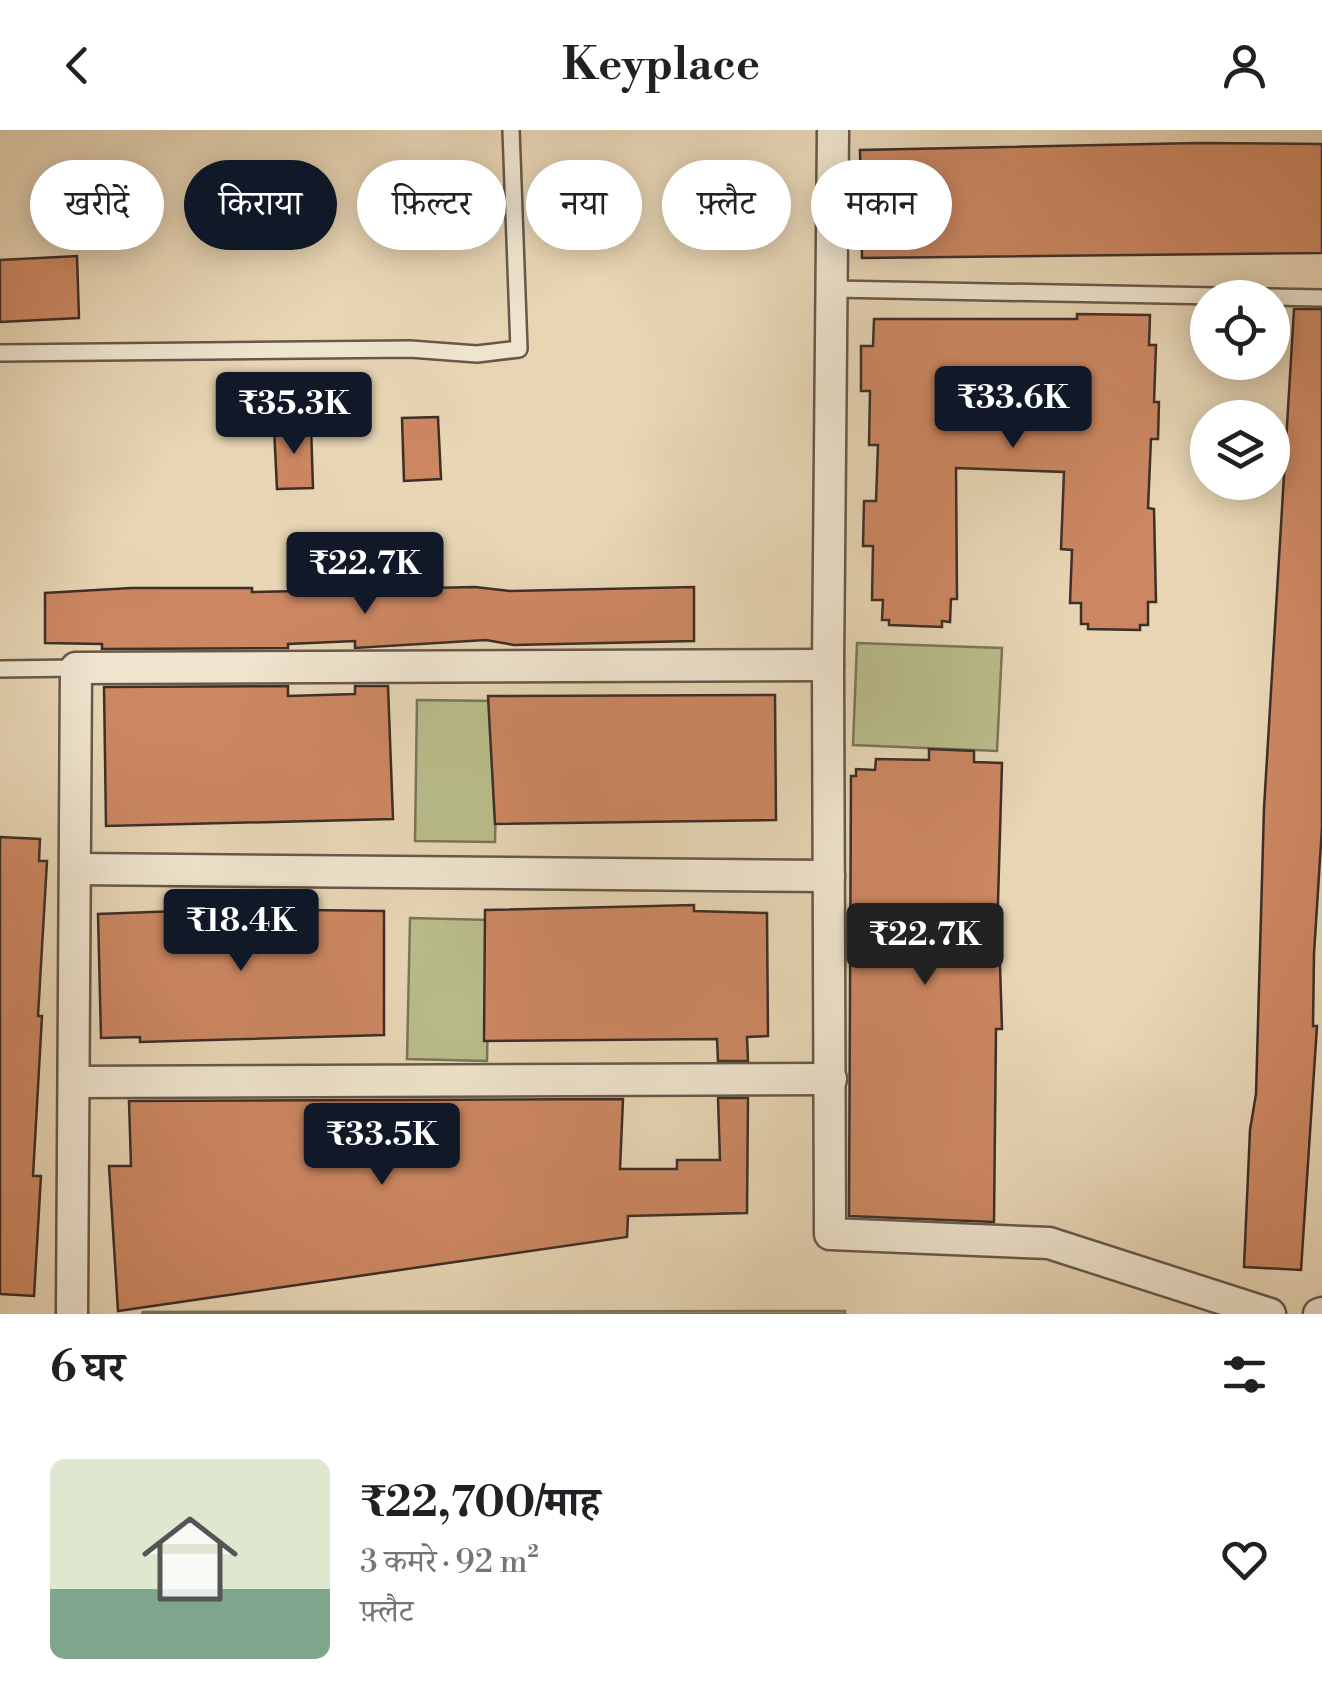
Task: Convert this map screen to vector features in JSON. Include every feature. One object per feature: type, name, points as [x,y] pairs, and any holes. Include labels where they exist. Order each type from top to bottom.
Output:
[{"type":"street","points":[[833,130],[828,665],[830,1234],[1050,1243],[1270,1314]]},
{"type":"street","points":[[72,1314],[76,668],[828,665]]},
{"type":"street","points":[[76,869],[829,876]]},
{"type":"street","points":[[75,1082],[830,1080]]},
{"type":"lane","points":[[0,354],[410,350],[477,354],[520,349],[511,130]]},
{"type":"lane","points":[[834,289],[1322,298]]},
{"type":"lane","points":[[0,669],[76,668]]},
{"type":"green space","points":[[857,643],[1002,648],[997,751],[853,745]]},
{"type":"green space","points":[[417,700],[498,701],[495,842],[415,841]]},
{"type":"green space","points":[[410,918],[490,920],[487,1061],[407,1059]]},
{"type":"green space","points":[[143,1312],[845,1314],[142,1314]]},
{"type":"building","points":[[1322,144],[1322,253],[862,258],[862,250],[952,250],[952,160],[860,160],[860,150]]},
{"type":"building","points":[[77,256],[79,318],[0,322],[0,260]]},
{"type":"building","points":[[1294,309],[1322,309],[1322,827],[1314,954],[1313,1026],[1317,1026],[1301,1270],[1244,1267],[1250,1130],[1256,1094],[1264,808],[1283,500],[1290,500]]},
{"type":"building","points":[[1077,314],[1150,315],[1149,345],[1156,345],[1154,402],[1159,402],[1158,439],[1151,439],[1148,508],[1154,509],[1156,602],[1148,602],[1148,625],[1140,625],[1140,630],[1088,629],[1088,624],[1081,624],[1081,603],[1070,603],[1072,550],[1061,549],[1064,472],[956,468],[957,599],[951,599],[950,622],[942,621],[942,627],[889,625],[889,620],[882,620],[883,600],[872,600],[873,546],[863,546],[864,501],[876,501],[878,445],[869,445],[870,391],[861,391],[861,346],[873,346],[874,319],[1077,319]]},
{"type":"building","points":[[438,417],[441,479],[404,481],[402,418]]},
{"type":"building","points":[[311,426],[313,488],[277,489],[274,427]]},
{"type":"building","points":[[475,587],[511,591],[694,587],[694,641],[514,645],[486,640],[355,648],[355,641],[288,644],[288,648],[102,649],[102,644],[45,643],[45,593],[131,588],[252,588],[252,592]]},
{"type":"building","points":[[288,686],[288,696],[355,694],[355,686],[388,686],[393,819],[106,826],[104,687]]},
{"type":"building","points":[[775,695],[776,820],[495,824],[488,696]]},
{"type":"building","points":[[929,749],[974,751],[974,762],[1002,763],[998,902],[1002,1029],[996,1029],[994,1222],[849,1216],[851,776],[856,776],[856,769],[875,770],[876,759],[929,760]]},
{"type":"building","points":[[0,837],[40,839],[39,861],[47,861],[33,1176],[41,1176],[34,1296],[0,1294]]},
{"type":"building","points":[[694,905],[694,911],[767,913],[768,1036],[747,1037],[748,1061],[718,1061],[717,1039],[484,1041],[485,910]]},
{"type":"building","points":[[234,909],[384,911],[384,1035],[140,1042],[140,1037],[101,1038],[98,914]]},
{"type":"building","points":[[718,1098],[748,1098],[747,1213],[628,1216],[627,1237],[118,1311],[109,1166],[131,1166],[129,1101],[623,1099],[620,1169],[677,1169],[677,1160],[720,1160]]}]
